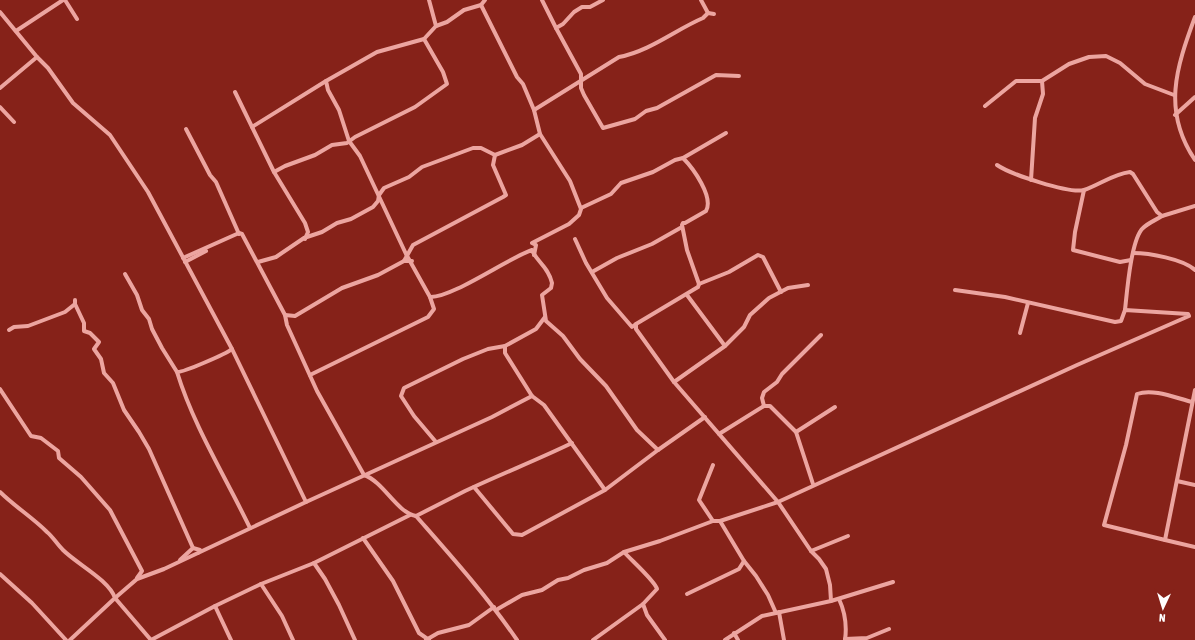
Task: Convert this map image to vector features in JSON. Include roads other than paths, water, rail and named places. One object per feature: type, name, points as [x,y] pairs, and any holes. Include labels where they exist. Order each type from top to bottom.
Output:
[{"type":"street","points":[[16,30],[62,0],[77,19]]},
{"type":"street","points":[[429,0],[436,26]]},
{"type":"street","points":[[252,127],[326,81],[377,52],[424,39],[436,26],[447,22],[464,10],[481,5],[485,0]]},
{"type":"street","points":[[542,0],[580,70],[582,80],[581,88],[604,128],[635,119],[646,111],[657,108],[716,75],[739,76]]},
{"type":"street","points":[[556,28],[563,24],[574,12],[582,7],[590,7],[603,0]]},
{"type":"street","points":[[701,0],[708,13]]},
{"type":"street","points":[[481,5],[517,76],[524,84],[534,110],[540,134],[570,182],[581,208],[580,215],[569,224],[532,243],[536,244],[534,257]]},
{"type":"street","points":[[0,12],[48,68],[76,106],[110,135],[148,192],[232,349],[306,502]]},
{"type":"street","points":[[534,110],[619,57],[660,42],[703,18],[708,13]]},
{"type":"street","points":[[708,13],[714,14]]},
{"type":"street","points":[[1195,17],[1181,61],[1174,95],[1175,115],[1184,144],[1195,160]]},
{"type":"street","points":[[274,172],[285,166],[314,155],[332,145],[350,142],[415,107],[447,84],[443,72],[424,39]]},
{"type":"street","points":[[985,106],[1016,80],[1042,81],[1069,64],[1089,57],[1106,56],[1120,63],[1145,84],[1174,95]]},
{"type":"street","points":[[0,88],[37,57]]},
{"type":"street","points":[[310,375],[428,317],[434,309],[430,297],[412,261],[406,254],[360,156],[350,142],[339,110],[328,90],[326,81]]},
{"type":"street","points":[[1031,180],[1034,118],[1043,94],[1042,81]]},
{"type":"street","points":[[235,92],[274,172],[305,223],[308,232],[304,239]]},
{"type":"street","points":[[1175,115],[1195,97]]},
{"type":"street","points":[[0,107],[14,122]]},
{"type":"street","points":[[186,129],[210,175],[216,182],[239,234],[244,236],[285,315],[287,325],[310,375],[349,450],[364,475],[373,479],[410,515],[416,516],[474,487],[530,462],[544,458],[572,443]]},
{"type":"street","points":[[581,208],[611,194],[621,182],[653,172],[683,158],[726,133]]},
{"type":"street","points":[[258,262],[276,257],[304,239],[326,230],[337,222],[351,219],[373,207],[378,201],[379,195],[384,188],[409,177],[422,167],[473,148],[481,148],[494,155],[522,145],[540,134]]},
{"type":"street","points":[[404,261],[406,254],[413,245],[506,195],[492,165],[494,155]]},
{"type":"street","points":[[683,158],[698,176],[708,206],[703,213],[685,223],[683,222],[682,227],[687,250],[699,284]]},
{"type":"street","points":[[997,165],[1031,180],[1075,191],[1084,190],[1108,179],[1130,172],[1162,216]]},
{"type":"street","points":[[1084,190],[1075,232],[1073,250],[1120,262],[1131,260]]},
{"type":"street","points":[[954,290],[1028,303],[1115,322],[1121,321],[1131,260],[1139,233],[1144,227],[1162,216],[1167,216],[1195,206]]},
{"type":"street","points":[[592,272],[616,258],[652,244],[682,227]]},
{"type":"street","points":[[184,260],[239,234]]},
{"type":"street","points":[[575,239],[607,298],[632,327],[643,319],[698,288],[699,284],[719,277],[760,255],[763,257],[781,292]]},
{"type":"street","points":[[430,297],[438,296],[532,250],[534,257],[543,264],[552,283],[551,288],[546,290],[542,295],[546,321],[563,336],[580,358],[606,386],[637,430],[658,450]]},
{"type":"street","points":[[1133,254],[1153,254],[1189,265],[1195,270]]},
{"type":"street","points":[[285,315],[295,316],[342,288],[378,275],[404,261],[412,261]]},
{"type":"street","points":[[125,274],[137,295],[142,310],[149,319],[152,329],[162,348],[177,372],[185,399],[198,427],[250,528]]},
{"type":"street","points":[[674,382],[725,346],[744,327],[750,315],[769,298],[788,288],[808,285]]},
{"type":"street","points":[[687,295],[725,346]]},
{"type":"street","points":[[1020,333],[1028,303]]},
{"type":"street","points":[[8,330],[14,327],[28,326],[65,312],[74,305],[84,323],[84,331],[90,333],[99,342],[94,349],[101,359],[104,373],[113,383],[124,410],[149,449],[192,548]]},
{"type":"street","points":[[1124,310],[1188,314],[1190,316]]},
{"type":"street","points":[[363,538],[393,581],[419,633],[427,640],[444,631],[469,625],[495,608],[522,595],[542,590],[558,580],[568,578],[588,569],[607,563],[624,552],[660,541],[713,521],[720,521],[778,502],[813,484],[1195,314]]},
{"type":"street","points":[[436,442],[414,416],[401,396],[404,388],[463,359],[488,349],[505,346],[536,329],[545,316]]},
{"type":"street","points":[[636,324],[638,334],[660,359],[674,382],[720,434],[746,467],[778,502],[811,551],[826,570],[830,585],[831,601]]},
{"type":"street","points":[[764,406],[762,398],[764,392],[777,382],[821,334]]},
{"type":"street","points":[[505,346],[505,353],[532,396],[544,405],[605,490]]},
{"type":"street","points":[[177,372],[182,372],[197,364],[221,356],[232,349]]},
{"type":"street","points":[[0,389],[31,436],[41,438],[58,451],[59,458],[81,477],[110,510],[142,571],[137,579],[70,640]]},
{"type":"street","points":[[1165,540],[1195,390]]},
{"type":"street","points":[[1192,402],[1157,394],[1142,392],[1137,394],[1122,459],[1104,525],[1195,547]]},
{"type":"street","points":[[137,579],[164,569],[492,417],[532,396]]},
{"type":"street","points":[[720,434],[764,406],[775,408],[796,432],[813,484]]},
{"type":"street","points":[[796,432],[835,407]]},
{"type":"street","points":[[474,487],[513,534],[517,535],[530,531],[605,490],[705,417]]},
{"type":"street","points":[[713,465],[699,500],[713,521]]},
{"type":"street","points":[[1177,481],[1195,485]]},
{"type":"street","points":[[0,492],[49,533],[63,551],[104,582],[112,590],[115,598],[151,640],[215,606],[261,584],[314,563],[410,515]]},
{"type":"street","points":[[416,516],[465,572],[484,598],[495,608],[518,640]]},
{"type":"street","points":[[720,521],[744,561],[768,595],[777,612],[784,640]]},
{"type":"street","points":[[811,551],[848,536]]},
{"type":"street","points":[[192,548],[200,550],[198,553]]},
{"type":"street","points":[[178,562],[192,548]]},
{"type":"street","points":[[593,640],[643,604],[657,589],[655,584],[624,552]]},
{"type":"street","points":[[687,594],[740,569],[744,561]]},
{"type":"street","points":[[314,563],[325,578],[355,640]]},
{"type":"street","points":[[0,574],[32,603],[66,640]]},
{"type":"street","points":[[725,640],[762,616],[839,599],[894,582]]},
{"type":"street","points":[[261,584],[282,616],[293,640]]},
{"type":"street","points":[[839,599],[845,618],[845,640],[867,638],[890,629]]},
{"type":"street","points":[[643,604],[647,616],[665,640]]},
{"type":"street","points":[[215,606],[231,640]]},
{"type":"street","points":[[734,633],[738,640]]}]
